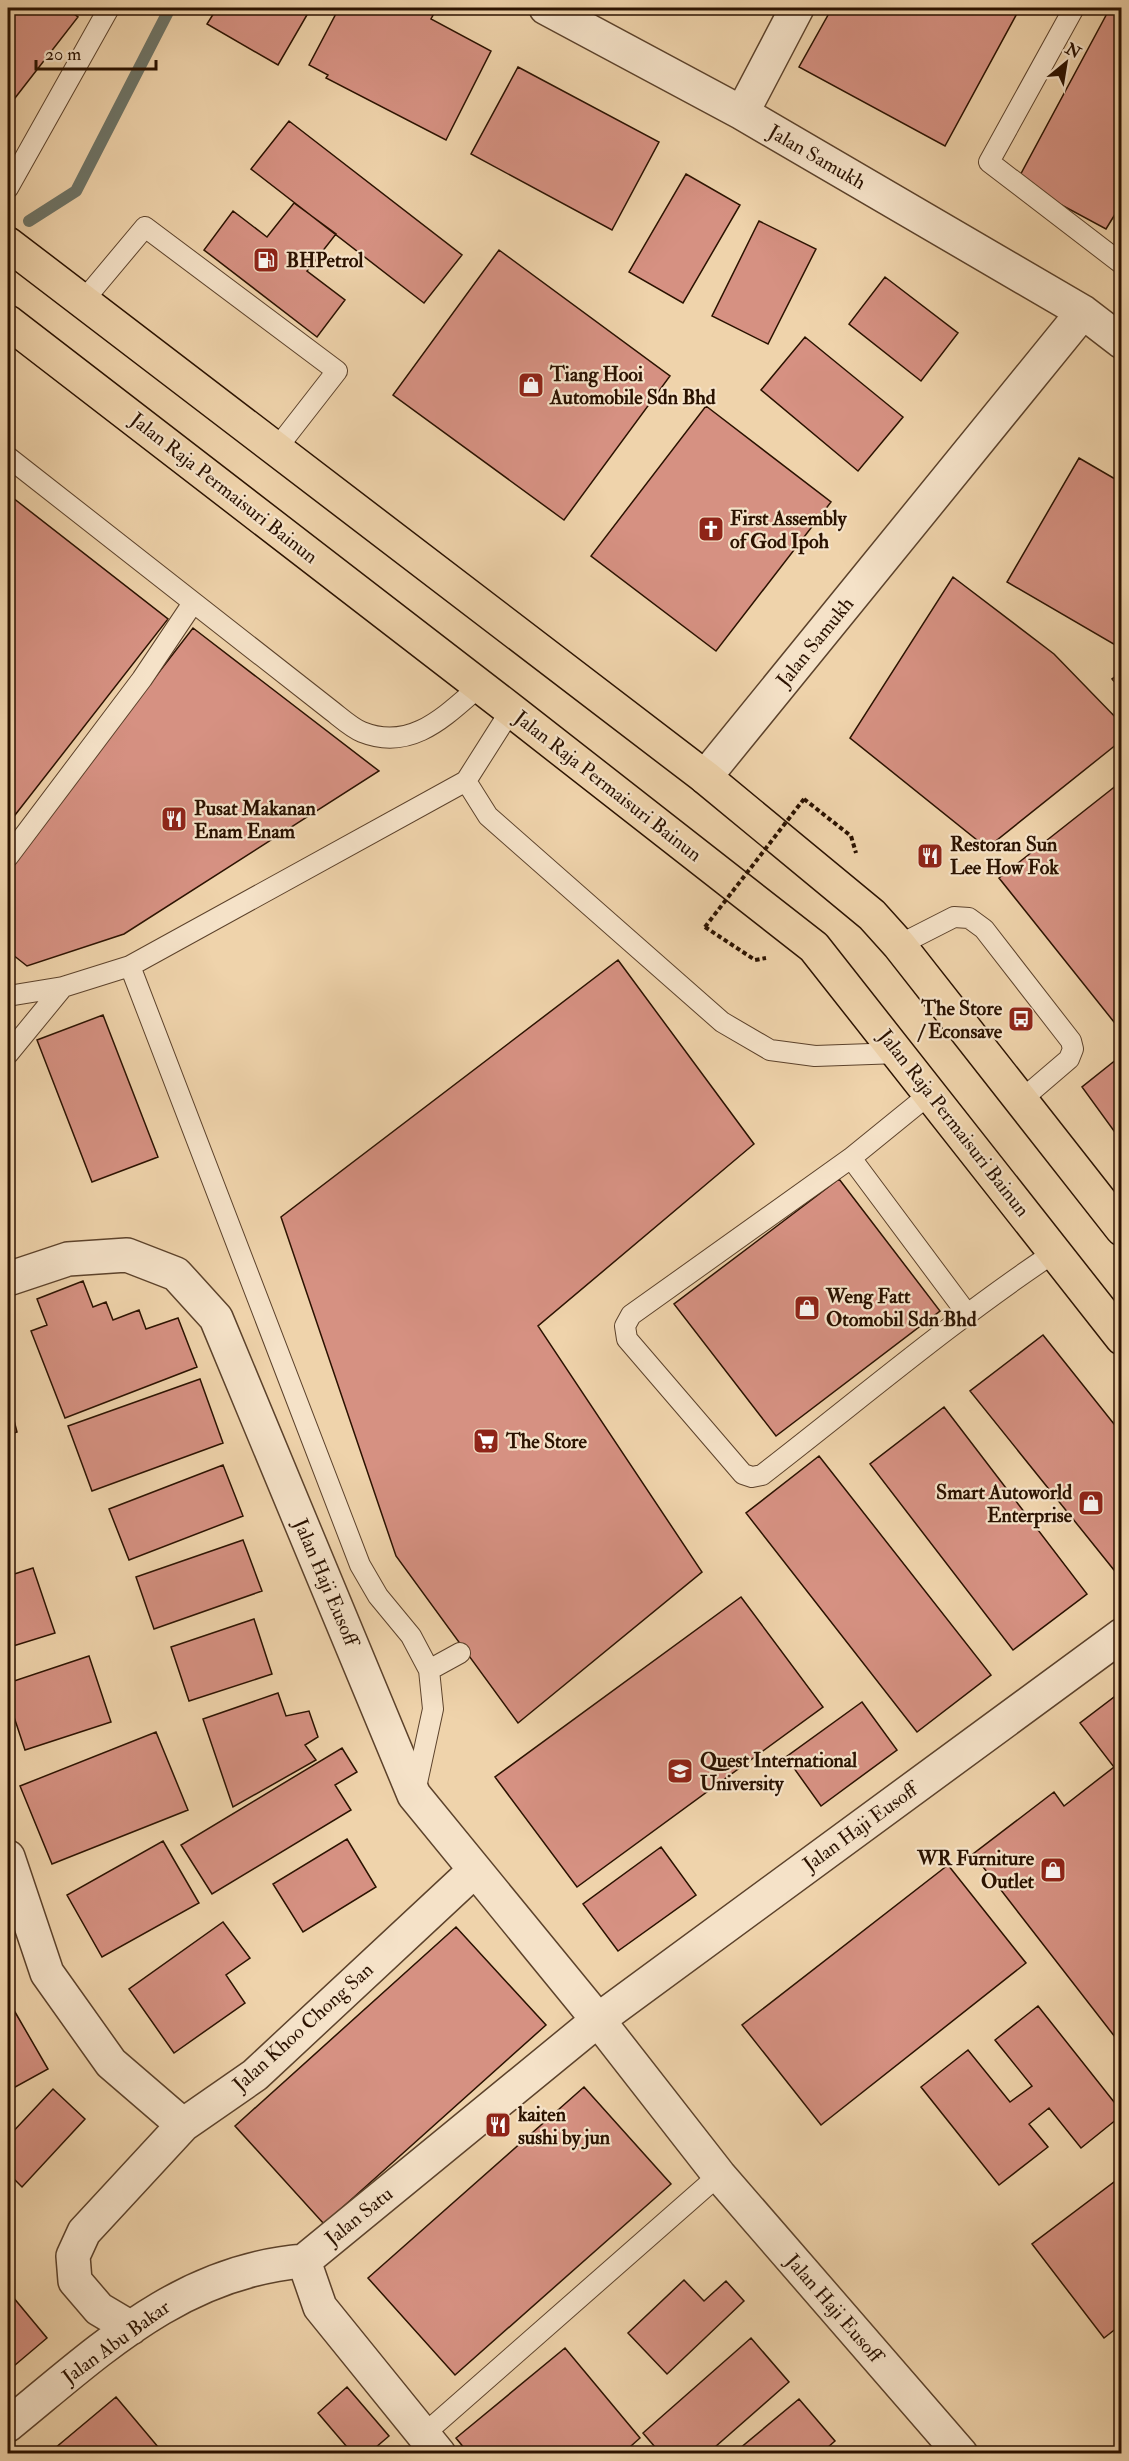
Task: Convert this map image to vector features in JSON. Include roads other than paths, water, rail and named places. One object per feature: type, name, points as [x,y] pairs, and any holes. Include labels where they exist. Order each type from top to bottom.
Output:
[{"type":"main road","points":[[8,244],[278,448],[705,777],[872,915],[899,945],[1122,1228]]},
{"type":"main road","name":"Jalan Raja Permaisuri Bainun","points":[[8,322],[814,947],[1122,1338]]},
{"type":"street","name":"Jalan Samukh","points":[[546,8],[741,113],[1083,312],[1122,342]]},
{"type":"street","points":[[741,113],[797,8]]},
{"type":"street","name":"Jalan Samukh","points":[[705,777],[1083,312]]},
{"type":"street","name":"Jalan Haji Eusoff","points":[[8,1279],[68,1259],[127,1255],[176,1274],[216,1318],[414,1795],[598,2020],[719,2175],[961,2454]]},
{"type":"street","name":"Jalan Haji Eusoff","points":[[598,2020],[1122,1635]]},
{"type":"street","points":[[8,1857],[47,1973],[111,2063],[183,2125]]},
{"type":"street","name":"Jalan Khoo Chong San","points":[[131,2328],[99,2309],[75,2281],[73,2256],[84,2232],[183,2125],[255,2075],[474,1871]]},
{"type":"street","name":"Jalan Satu","points":[[304,2261],[598,2020]]},
{"type":"street","points":[[304,2261],[320,2307],[431,2444]]},
{"type":"street","name":"Jalan Abu Bakar","points":[[8,2426],[162,2306],[231,2274],[268,2264],[304,2261]]},
{"type":"lane","points":[[1074,8],[989,162],[1122,264]]},
{"type":"lane","points":[[8,188],[106,9]]},
{"type":"lane","points":[[83,301],[145,227],[337,371],[278,448]]},
{"type":"lane","points":[[8,457],[332,711],[362,732],[395,738],[429,729],[480,686]]},
{"type":"lane","points":[[8,857],[142,679],[193,603]]},
{"type":"lane","points":[[8,996],[63,987],[130,966],[466,781],[511,710]]},
{"type":"lane","points":[[466,781],[488,816],[722,1022],[770,1050],[814,1056],[899,1053]]},
{"type":"lane","points":[[899,945],[954,917],[969,918],[991,938],[1071,1041],[1073,1049],[1069,1059],[1020,1101]]},
{"type":"lane","points":[[130,966],[360,1565],[378,1596],[411,1636],[429,1670],[433,1709],[414,1795]]},
{"type":"lane","points":[[8,1054],[63,987]]},
{"type":"lane","points":[[931,1094],[851,1158],[631,1315],[625,1326],[627,1339],[743,1474],[752,1477],[762,1475],[1007,1284],[1055,1252]]},
{"type":"lane","points":[[851,1158],[968,1315]]},
{"type":"lane","points":[[429,1670],[460,1653]]},
{"type":"lane","points":[[431,2444],[719,2175]]},
{"type":"waterway","points":[[29,221],[76,191],[170,8]]},
{"type":"place","name":"BHPetrol","points":[[266,260]]},
{"type":"place","name":"Tiang Hooi Automobile Sdn Bhd","points":[[531,385]]},
{"type":"place","name":"First Assembly of God Ipoh","points":[[711,529]]},
{"type":"place","name":"Pusat Makanan Enam Enam","points":[[174,819]]},
{"type":"place","name":"Restoran Sun Lee How Fok","points":[[930,856]]},
{"type":"place","name":"The Store / Econsave","points":[[1021,1019]]},
{"type":"place","name":"Weng Fatt Otomobil Sdn Bhd","points":[[807,1308]]},
{"type":"place","name":"The Store","points":[[486,1441]]},
{"type":"place","name":"Smart Autoworld Enterprise","points":[[1091,1503]]},
{"type":"place","name":"Quest International University","points":[[680,1771]]},
{"type":"place","name":"WR Furniture Outlet","points":[[1053,1870]]},
{"type":"place","name":"kaiten sushi by jun","points":[[498,2125]]}]
